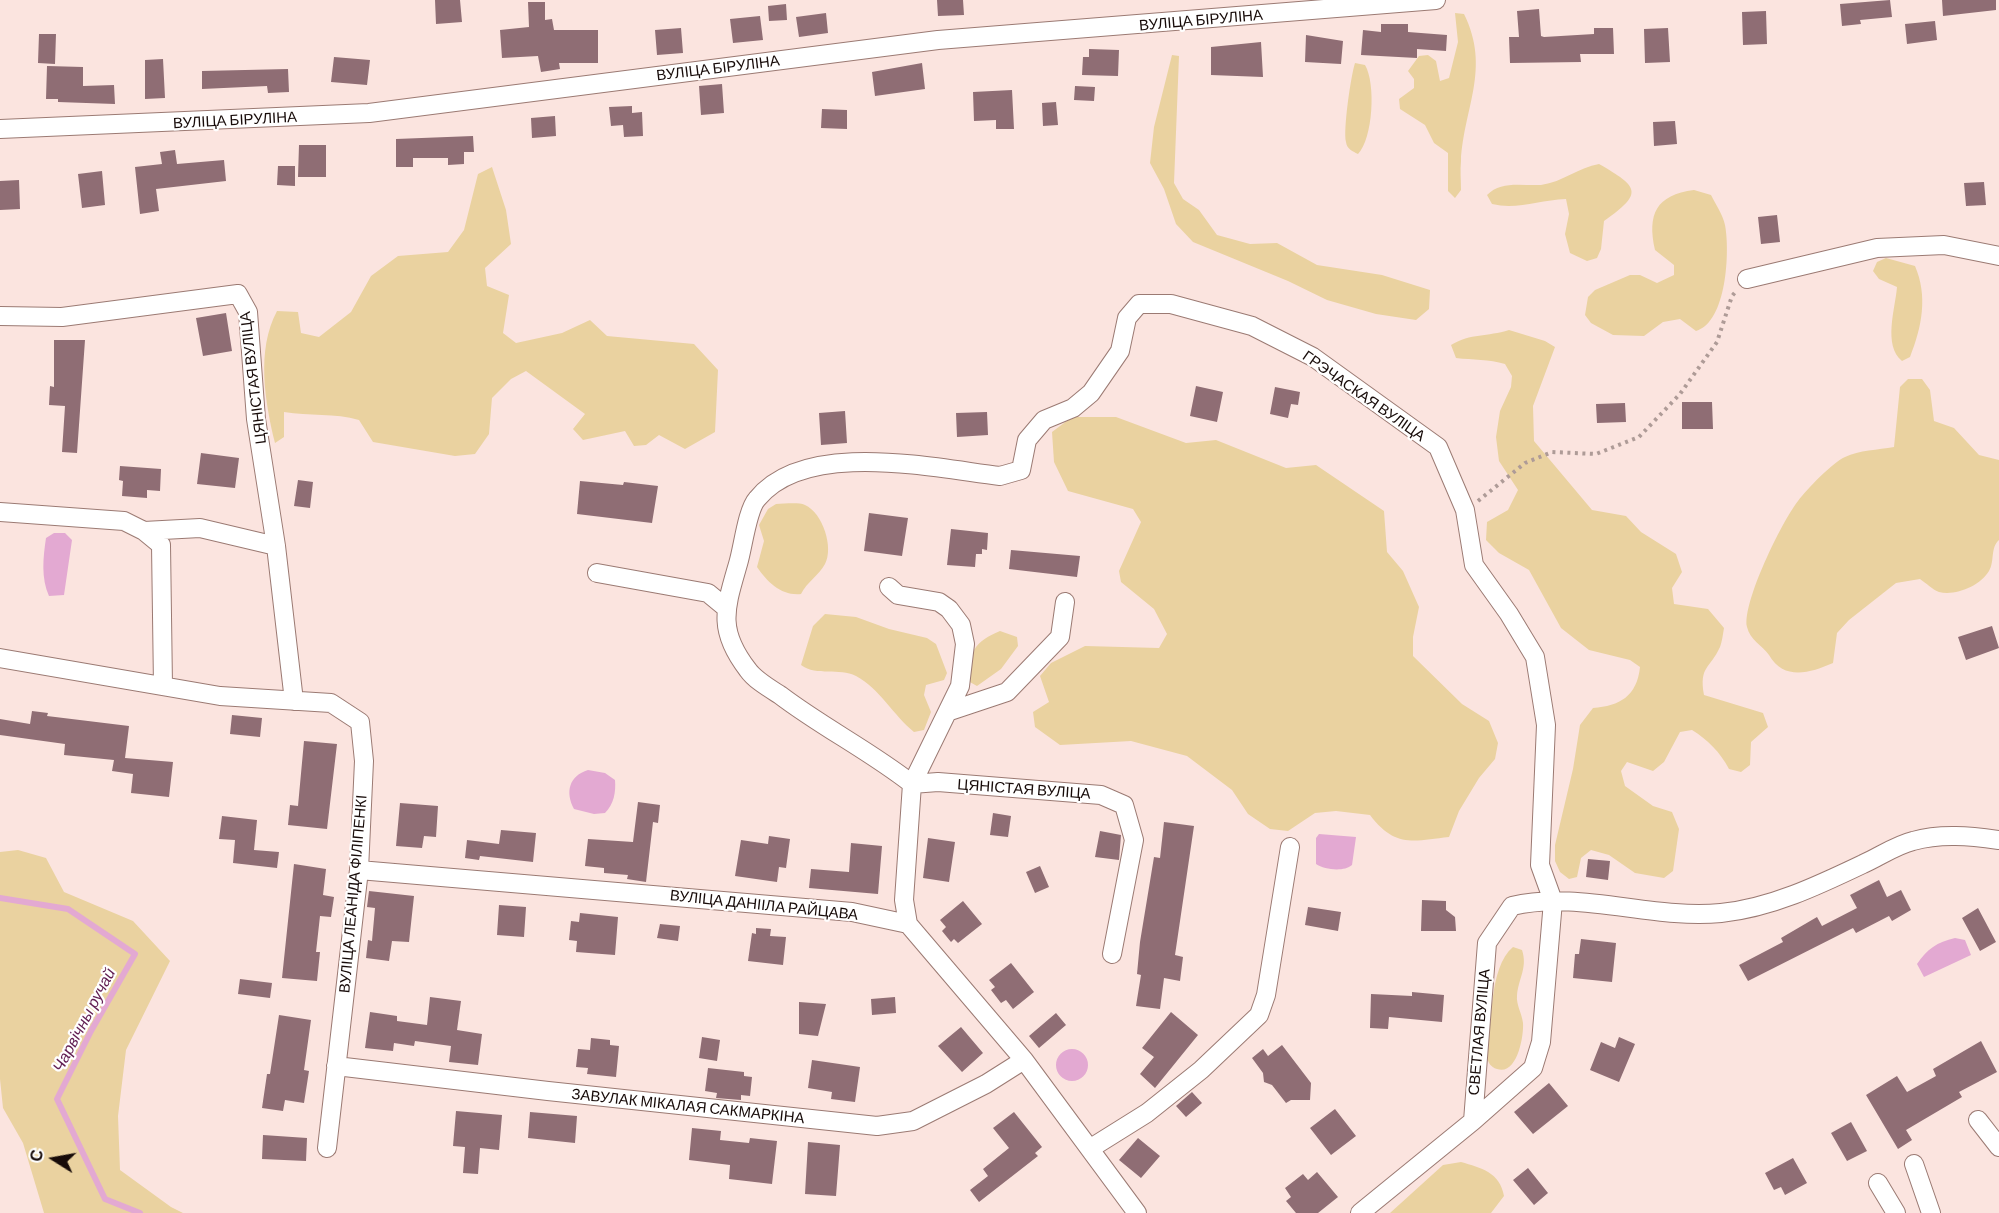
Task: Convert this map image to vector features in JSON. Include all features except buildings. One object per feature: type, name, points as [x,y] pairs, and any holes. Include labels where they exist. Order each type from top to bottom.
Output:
[{"type":"street","name":"ВУЛІЦА БІРУЛІНА","points":[[0,129],[369,113],[938,40],[1436,0]]},
{"type":"street","points":[[1747,279],[1878,248],[1944,245],[1999,256]]},
{"type":"street","name":"ЦЯНІСТАЯ ВУЛІЦА","points":[[0,316],[62,317],[238,294],[248,312],[256,419],[276,546],[294,701]]},
{"type":"street","name":"ГРЭЧАСКАЯ ВУЛІЦА","points":[[725,607],[755,500],[779,478],[818,467],[862,460],[1000,476],[1021,470],[1027,440],[1044,420],[1073,408],[1091,393],[1120,351],[1127,318],[1139,304],[1171,304],[1252,326],[1313,357],[1438,447],[1465,510],[1474,565],[1509,614],[1535,657],[1546,725],[1540,866],[1553,901]]},
{"type":"street","points":[[0,512],[124,522],[144,531],[160,545],[163,686]]},
{"type":"street","points":[[144,531],[200,528],[276,546]]},
{"type":"street","points":[[597,573],[708,592],[725,607],[725,627],[734,651],[750,673],[805,714],[887,765],[912,784]]},
{"type":"street","points":[[889,587],[898,595],[939,602],[949,609],[961,625],[965,644],[965,666],[960,686],[950,711],[912,784],[904,900],[908,924],[1024,1060],[1137,1213]]},
{"type":"street","points":[[950,711],[1007,692],[1060,636],[1065,602]]},
{"type":"street","points":[[0,657],[220,696],[294,701]]},
{"type":"street","name":"ВУЛІЦА ЛЕАНІДА ФІЛІПЕНКІ","points":[[294,701],[331,703],[360,722],[364,761],[358,870],[327,1148]]},
{"type":"street","name":"ЦЯНІСТАЯ ВУЛІЦА","points":[[912,784],[938,782],[1101,795],[1124,805],[1134,840],[1112,954]]},
{"type":"street","points":[[1553,901],[1637,910],[1720,913],[1764,905],[1836,877],[1912,841],[1961,835],[1999,840]]},
{"type":"street","points":[[1091,1148],[1147,1113],[1201,1070],[1259,1015],[1266,995],[1290,847]]},
{"type":"street","name":"ВУЛІЦА ДАНІІЛА РАЙЦАВА","points":[[358,870],[852,912],[908,924]]},
{"type":"street","name":"СВЕТЛАЯ ВУЛІЦА","points":[[1360,1213],[1473,1121],[1533,1068],[1541,1042],[1553,901],[1534,901],[1512,906],[1487,943],[1473,1121]]},
{"type":"street","name":"ЗАВУЛАК МІКАЛАЯ САКМАРКІНА","points":[[336,1066],[548,1092],[877,1126],[913,1121],[986,1084],[1024,1060]]},
{"type":"street","points":[[1978,1120],[1999,1147]]},
{"type":"street","points":[[1914,1164],[1931,1213]]},
{"type":"street","points":[[1878,1183],[1896,1213]]},
{"type":"path","points":[[1465,510],[1525,463],[1552,452],[1596,454],[1639,437],[1680,394],[1717,342],[1732,296],[1747,279]]},
{"type":"shaded area","points":[[1455,13],[1464,14],[1472,34],[1476,70],[1463,141],[1461,190],[1455,198],[1448,191],[1448,153],[1434,143],[1425,125],[1400,109],[1399,99],[1414,88],[1414,79],[1408,71],[1419,56],[1428,55],[1436,61],[1440,81],[1449,78],[1458,42]]},
{"type":"shaded area","points":[[1172,55],[1179,56],[1174,183],[1183,199],[1199,210],[1217,235],[1250,244],[1277,243],[1317,265],[1382,275],[1430,290],[1429,309],[1416,320],[1376,314],[1327,300],[1288,281],[1193,242],[1176,224],[1164,189],[1150,163],[1154,127]]},
{"type":"shaded area","points":[[1355,63],[1365,65],[1371,84],[1372,97],[1370,124],[1363,147],[1358,154],[1347,146],[1345,136]]},
{"type":"shaded area","points":[[1599,164],[1622,179],[1632,191],[1626,204],[1604,221],[1601,249],[1597,258],[1587,261],[1570,253],[1565,234],[1569,214],[1566,199],[1501,206],[1492,204],[1487,195],[1499,187],[1549,183]]},
{"type":"shaded area","points":[[492,167],[506,210],[511,244],[485,268],[487,286],[509,295],[503,333],[516,343],[562,333],[590,320],[607,336],[694,344],[718,370],[715,432],[685,449],[659,435],[646,445],[634,446],[625,431],[583,440],[573,429],[585,414],[526,371],[511,379],[492,398],[489,434],[475,454],[455,456],[373,442],[359,420],[341,416],[284,412],[284,437],[275,443],[264,376],[266,342],[277,311],[298,312],[301,333],[319,337],[351,312],[371,276],[398,256],[448,252],[464,230],[478,174]]},
{"type":"shaded area","points":[[1694,190],[1711,195],[1725,225],[1727,251],[1724,284],[1714,314],[1706,325],[1696,331],[1680,319],[1663,322],[1644,336],[1613,335],[1591,323],[1585,315],[1588,297],[1595,290],[1630,275],[1640,275],[1657,283],[1674,275],[1674,265],[1655,250],[1652,226],[1654,217],[1657,208],[1671,196]]},
{"type":"shaded area","points":[[1886,258],[1915,266],[1921,289],[1922,312],[1918,334],[1910,357],[1902,361],[1896,354],[1892,337],[1897,287],[1879,279],[1873,271],[1877,262]]},
{"type":"shaded area","points":[[1509,330],[1545,341],[1555,347],[1533,406],[1534,441],[1592,510],[1626,516],[1641,532],[1676,554],[1682,572],[1672,588],[1674,604],[1708,609],[1724,628],[1720,647],[1704,673],[1704,695],[1763,713],[1768,727],[1751,742],[1750,765],[1741,772],[1729,769],[1713,747],[1692,730],[1680,732],[1664,762],[1653,771],[1627,762],[1621,771],[1625,786],[1653,806],[1672,812],[1679,829],[1673,871],[1664,878],[1635,873],[1609,855],[1591,850],[1581,858],[1577,877],[1569,879],[1560,872],[1555,861],[1555,845],[1573,769],[1580,725],[1593,708],[1611,705],[1626,698],[1635,685],[1640,667],[1630,660],[1589,650],[1561,628],[1529,570],[1499,553],[1486,540],[1487,522],[1508,510],[1518,490],[1499,461],[1496,437],[1500,411],[1511,387],[1512,376],[1505,364],[1456,358],[1451,345],[1472,337]]},
{"type":"shaded area","points":[[1908,379],[1922,379],[1930,390],[1934,421],[1954,428],[1979,455],[1999,460],[1999,540],[1994,547],[1991,567],[1980,581],[1967,589],[1953,593],[1939,592],[1920,579],[1896,583],[1849,620],[1837,633],[1833,663],[1807,672],[1790,672],[1782,669],[1753,639],[1747,627],[1751,600],[1765,562],[1791,511],[1807,490],[1827,470],[1850,455],[1894,447],[1900,387]]},
{"type":"shaded area","points":[[1072,417],[1116,417],[1186,443],[1216,440],[1286,468],[1316,465],[1384,511],[1387,552],[1403,571],[1419,607],[1413,637],[1413,656],[1462,704],[1489,721],[1498,743],[1495,759],[1479,778],[1459,811],[1449,837],[1425,840],[1396,838],[1379,826],[1370,815],[1336,811],[1315,813],[1288,831],[1270,829],[1248,814],[1232,790],[1187,756],[1131,741],[1060,745],[1035,727],[1033,712],[1049,702],[1040,676],[1051,663],[1085,646],[1159,648],[1167,634],[1154,609],[1121,582],[1119,571],[1141,522],[1133,509],[1068,491],[1054,462],[1052,432]]},
{"type":"shaded area","points":[[776,504],[805,505],[817,515],[825,532],[828,549],[825,564],[801,594],[782,591],[757,567],[764,541],[759,525],[768,509]]},
{"type":"shaded area","points":[[54,533],[65,533],[72,540],[64,595],[49,596],[43,568],[44,553],[46,538]]},
{"type":"shaded area","points":[[825,614],[856,617],[889,629],[927,638],[936,644],[947,673],[944,680],[926,685],[924,695],[931,712],[924,730],[914,732],[872,688],[856,676],[842,672],[814,671],[801,665],[813,626]]},
{"type":"shaded area","points":[[1000,631],[1017,637],[1018,646],[1001,669],[977,686],[968,681],[971,656],[984,639]]},
{"type":"shaded area","points":[[588,770],[605,773],[615,780],[614,798],[605,813],[594,814],[574,809],[571,803],[570,785],[577,776]]},
{"type":"shaded area","points":[[1319,834],[1356,837],[1352,865],[1344,869],[1334,869],[1316,864],[1316,838]]},
{"type":"shaded area","points":[[18,850],[46,858],[64,892],[133,921],[170,961],[126,1050],[118,1116],[120,1170],[171,1207],[183,1213],[44,1213],[23,1143],[3,1108],[0,1079],[0,852]]},
{"type":"shaded area","points":[[1955,938],[1965,940],[1971,955],[1924,977],[1917,964],[1933,947]]},
{"type":"shaded area","points":[[1513,947],[1522,950],[1524,956],[1517,999],[1523,1023],[1522,1037],[1518,1054],[1510,1067],[1504,1070],[1491,1066],[1486,1056],[1495,983],[1505,956]]},
{"type":"shaded area","points":[[1072,1049],[1083,1054],[1088,1065],[1083,1076],[1072,1081],[1061,1076],[1056,1065],[1061,1054]]},
{"type":"shaded area","points":[[1461,1162],[1488,1172],[1498,1181],[1504,1196],[1491,1213],[1390,1213],[1443,1165]]},
{"type":"waterway","name":"Чарвічны ручай","points":[[0,898],[68,909],[135,954],[91,1031],[57,1099],[105,1199],[140,1213]]}]
